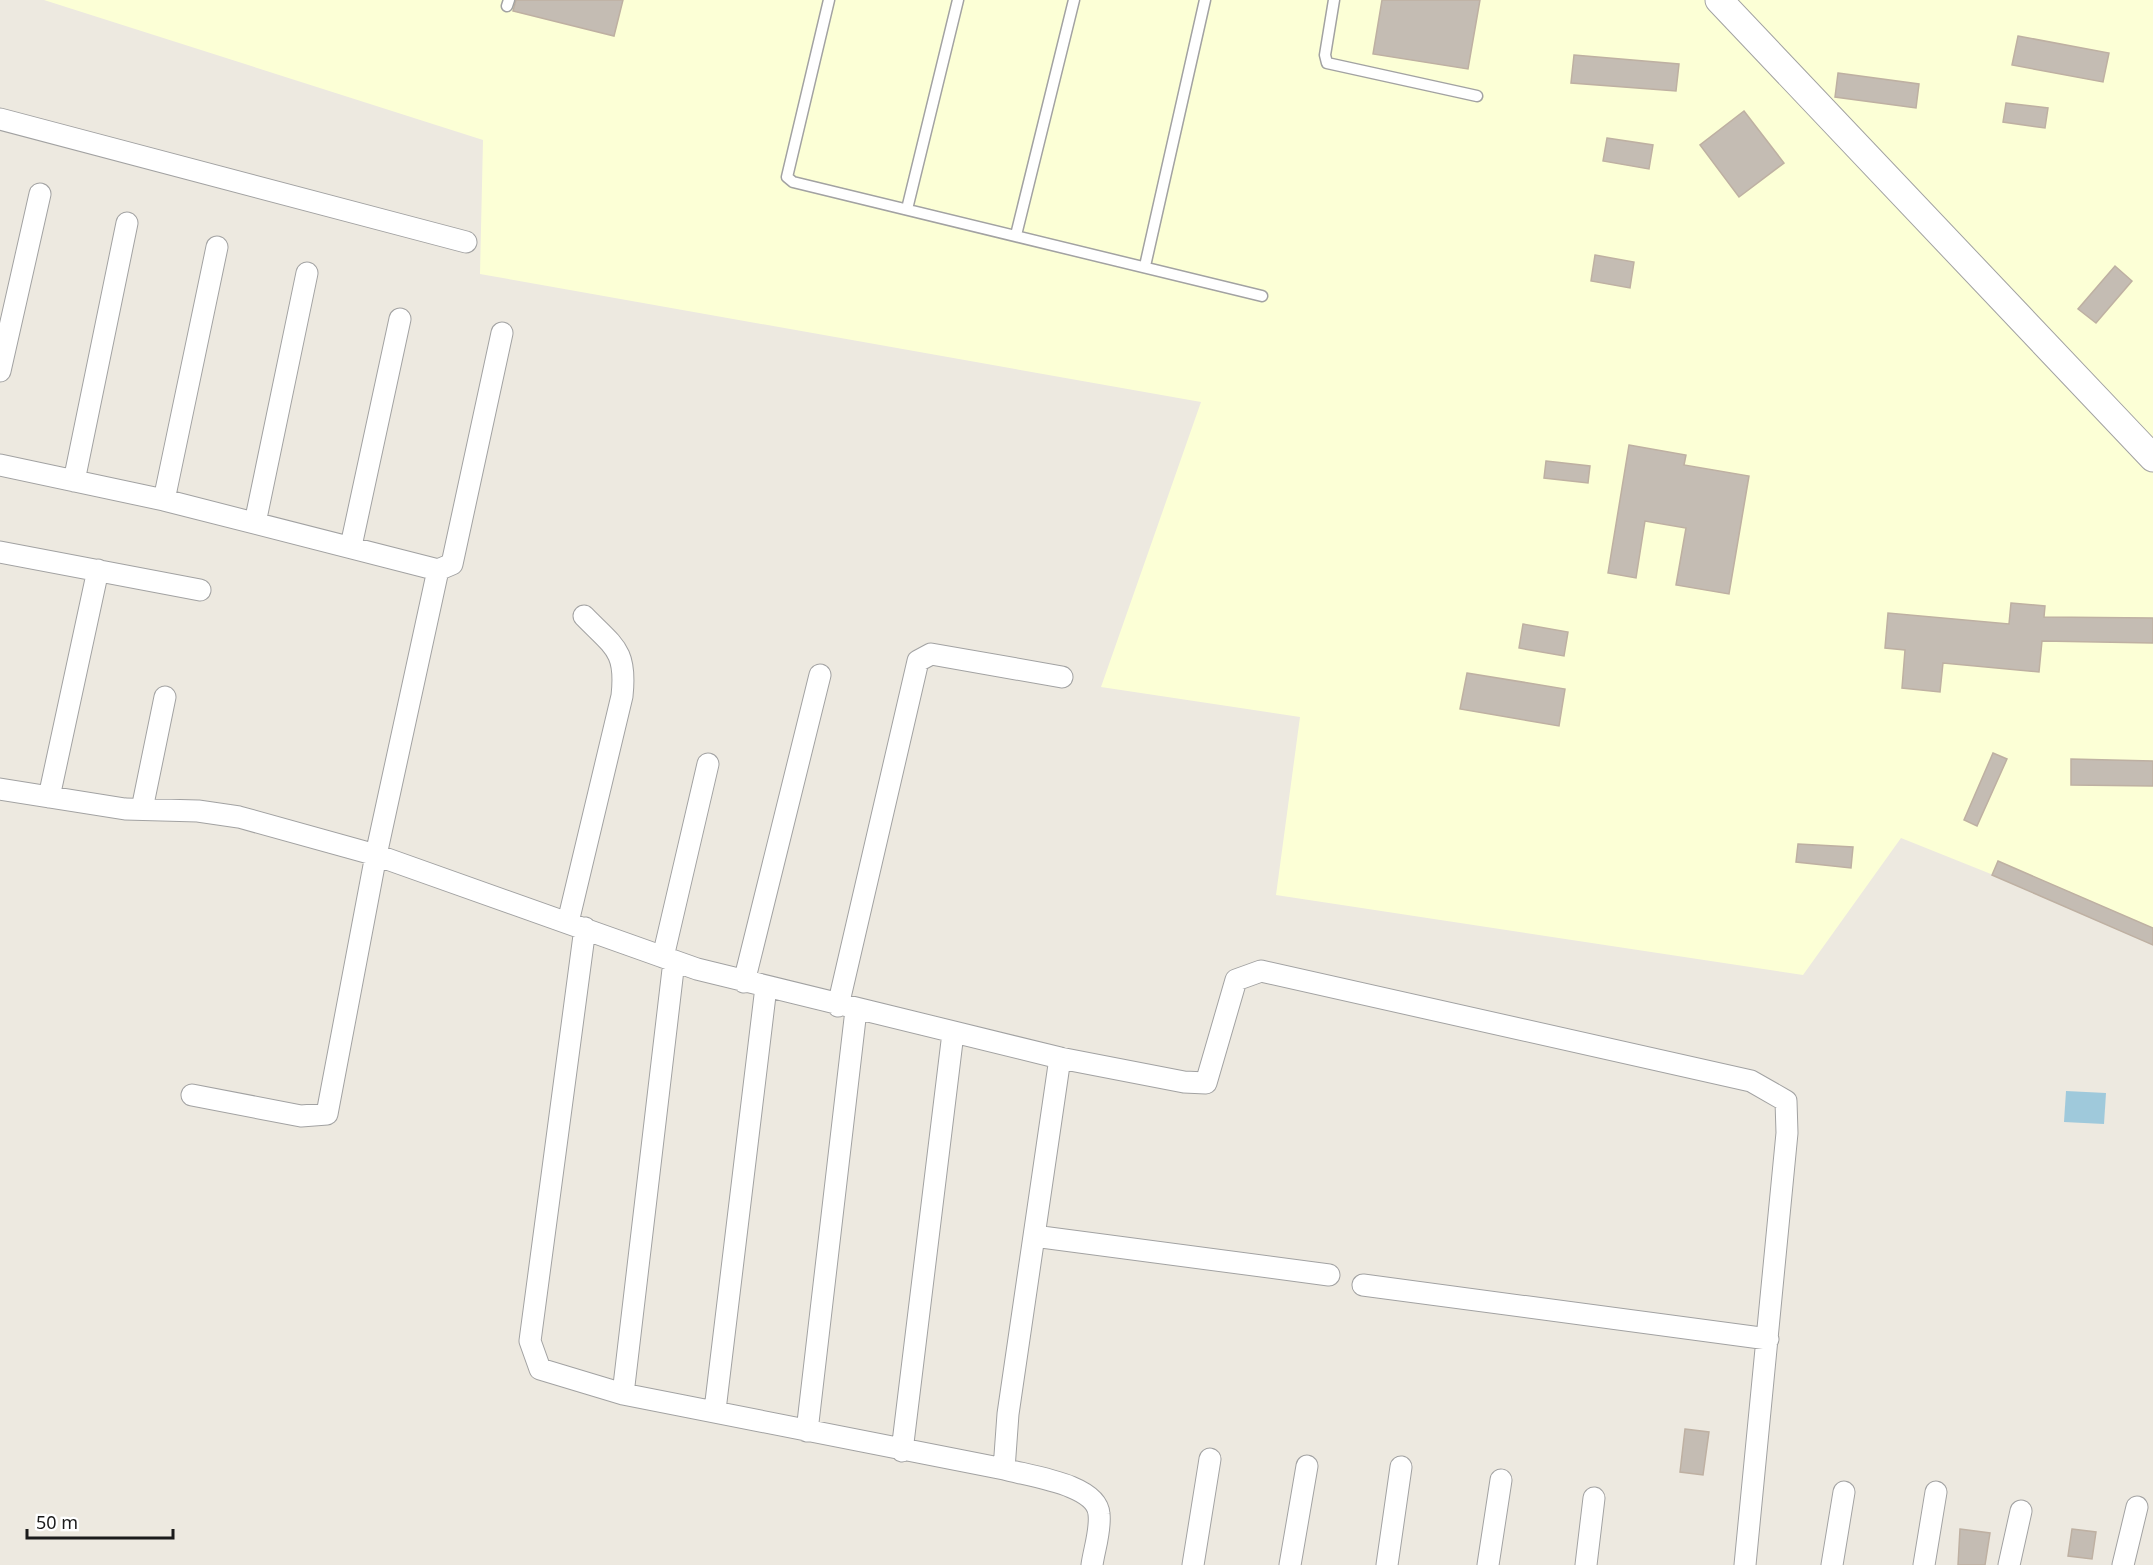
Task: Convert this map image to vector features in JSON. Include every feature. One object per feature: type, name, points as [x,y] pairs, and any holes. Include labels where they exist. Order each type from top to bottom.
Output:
[{"type":"street","points":[[1719,0],[2153,458]]},
{"type":"street","points":[[0,119],[466,242]]},
{"type":"street","points":[[0,371],[40,194]]},
{"type":"street","points":[[74,481],[128,223]]},
{"type":"street","points":[[164,500],[216,247]]},
{"type":"street","points":[[255,523],[307,273]]},
{"type":"street","points":[[351,546],[400,319]]},
{"type":"street","points":[[0,465],[164,500],[438,570],[452,564],[502,333]]},
{"type":"street","points":[[0,552],[200,590]]},
{"type":"street","points":[[49,797],[98,570]]},
{"type":"street","points":[[192,1095],[301,1116],[327,1114],[376,855],[438,570]]},
{"type":"street","points":[[584,616],[621,654],[625,673],[577,925],[530,1341],[540,1368],[623,1394],[716,1410],[903,1451],[1004,1469],[1075,1488],[1094,1499],[1099,1514],[1092,1565]]},
{"type":"street","points":[[807,1431],[847,1008],[918,661],[931,654],[1062,677]]},
{"type":"street","points":[[744,982],[820,675]]},
{"type":"street","points":[[142,809],[165,697]]},
{"type":"street","points":[[623,1394],[668,959],[708,764]]},
{"type":"street","points":[[0,789],[142,809],[198,811],[239,817],[376,855],[668,959],[744,982],[1060,1058],[1184,1082],[1206,1083],[1236,980],[1261,971],[1751,1081],[1786,1101],[1787,1133],[1745,1565]]},
{"type":"street","points":[[716,1410],[766,987]]},
{"type":"street","points":[[903,1451],[954,1033]]},
{"type":"street","points":[[1004,1469],[1008,1414],[1060,1058]]},
{"type":"street","points":[[1034,1236],[1329,1275]]},
{"type":"street","points":[[1363,1285],[1768,1339]]},
{"type":"street","points":[[1193,1565],[1210,1459]]},
{"type":"street","points":[[1290,1565],[1307,1466]]},
{"type":"street","points":[[1387,1565],[1401,1467]]},
{"type":"street","points":[[1488,1565],[1501,1480]]},
{"type":"street","points":[[1832,1565],[1844,1492]]},
{"type":"street","points":[[1924,1565],[1936,1492]]},
{"type":"street","points":[[1586,1565],[1594,1498]]},
{"type":"street","points":[[2123,1565],[2137,1507]]},
{"type":"street","points":[[2009,1565],[2021,1511]]},
{"type":"lane","points":[[829,0],[787,177],[793,182],[1262,296]]},
{"type":"lane","points":[[907,209],[958,0]]},
{"type":"lane","points":[[1016,235],[1074,0]]},
{"type":"lane","points":[[1145,266],[1205,0]]},
{"type":"lane","points":[[1334,0],[1325,55],[1327,63],[1477,96]]},
{"type":"shaded area","points":[[44,0],[2153,0],[2153,939],[1901,838],[1803,975],[1276,895],[1300,717],[1101,687],[1201,402],[480,274],[483,140]]},
{"type":"water","points":[[2066,1091],[2106,1093],[2104,1124],[2064,1122]]},
{"type":"building","points":[[516,0],[623,0],[614,36],[513,11]]},
{"type":"building","points":[[1382,0],[1480,0],[1468,69],[1373,54]]},
{"type":"building","points":[[2018,36],[2109,53],[2103,82],[2012,65]]},
{"type":"building","points":[[1574,55],[1679,64],[1676,91],[1571,83]]},
{"type":"building","points":[[1838,73],[1919,84],[1916,108],[1835,97]]},
{"type":"building","points":[[2006,103],[2048,108],[2045,128],[2003,122]]},
{"type":"building","points":[[1744,111],[1784,163],[1739,197],[1700,145]]},
{"type":"building","points":[[1607,138],[1653,145],[1649,169],[1603,161]]},
{"type":"building","points":[[1595,255],[1634,262],[1630,288],[1591,281]]},
{"type":"building","points":[[2115,266],[2132,281],[2096,323],[2078,309]]},
{"type":"building","points":[[1629,445],[1686,455],[1684,465],[1749,476],[1729,594],[1676,585],[1686,528],[1645,521],[1636,578],[1608,573]]},
{"type":"building","points":[[1546,461],[1590,466],[1588,483],[1544,478]]},
{"type":"building","points":[[2011,603],[2045,606],[2044,617],[2153,618],[2153,643],[2042,641],[2039,672],[1943,663],[1940,692],[1902,688],[1905,650],[1885,648],[1888,613],[2009,624]]},
{"type":"building","points":[[1523,624],[1568,632],[1564,656],[1519,648]]},
{"type":"building","points":[[1467,673],[1565,689],[1559,726],[1460,709]]},
{"type":"building","points":[[1993,753],[2007,759],[1977,826],[1964,820]]},
{"type":"building","points":[[2071,759],[2153,761],[2153,786],[2071,785]]},
{"type":"building","points":[[1798,844],[1853,847],[1851,868],[1796,862]]},
{"type":"building","points":[[1998,861],[2153,928],[2153,945],[1992,875]]},
{"type":"building","points":[[1685,1429],[1709,1432],[1703,1475],[1680,1472]]},
{"type":"building","points":[[1960,1529],[1990,1533],[1985,1565],[1958,1565]]},
{"type":"building","points":[[2072,1529],[2096,1532],[2092,1559],[2068,1556]]}]
